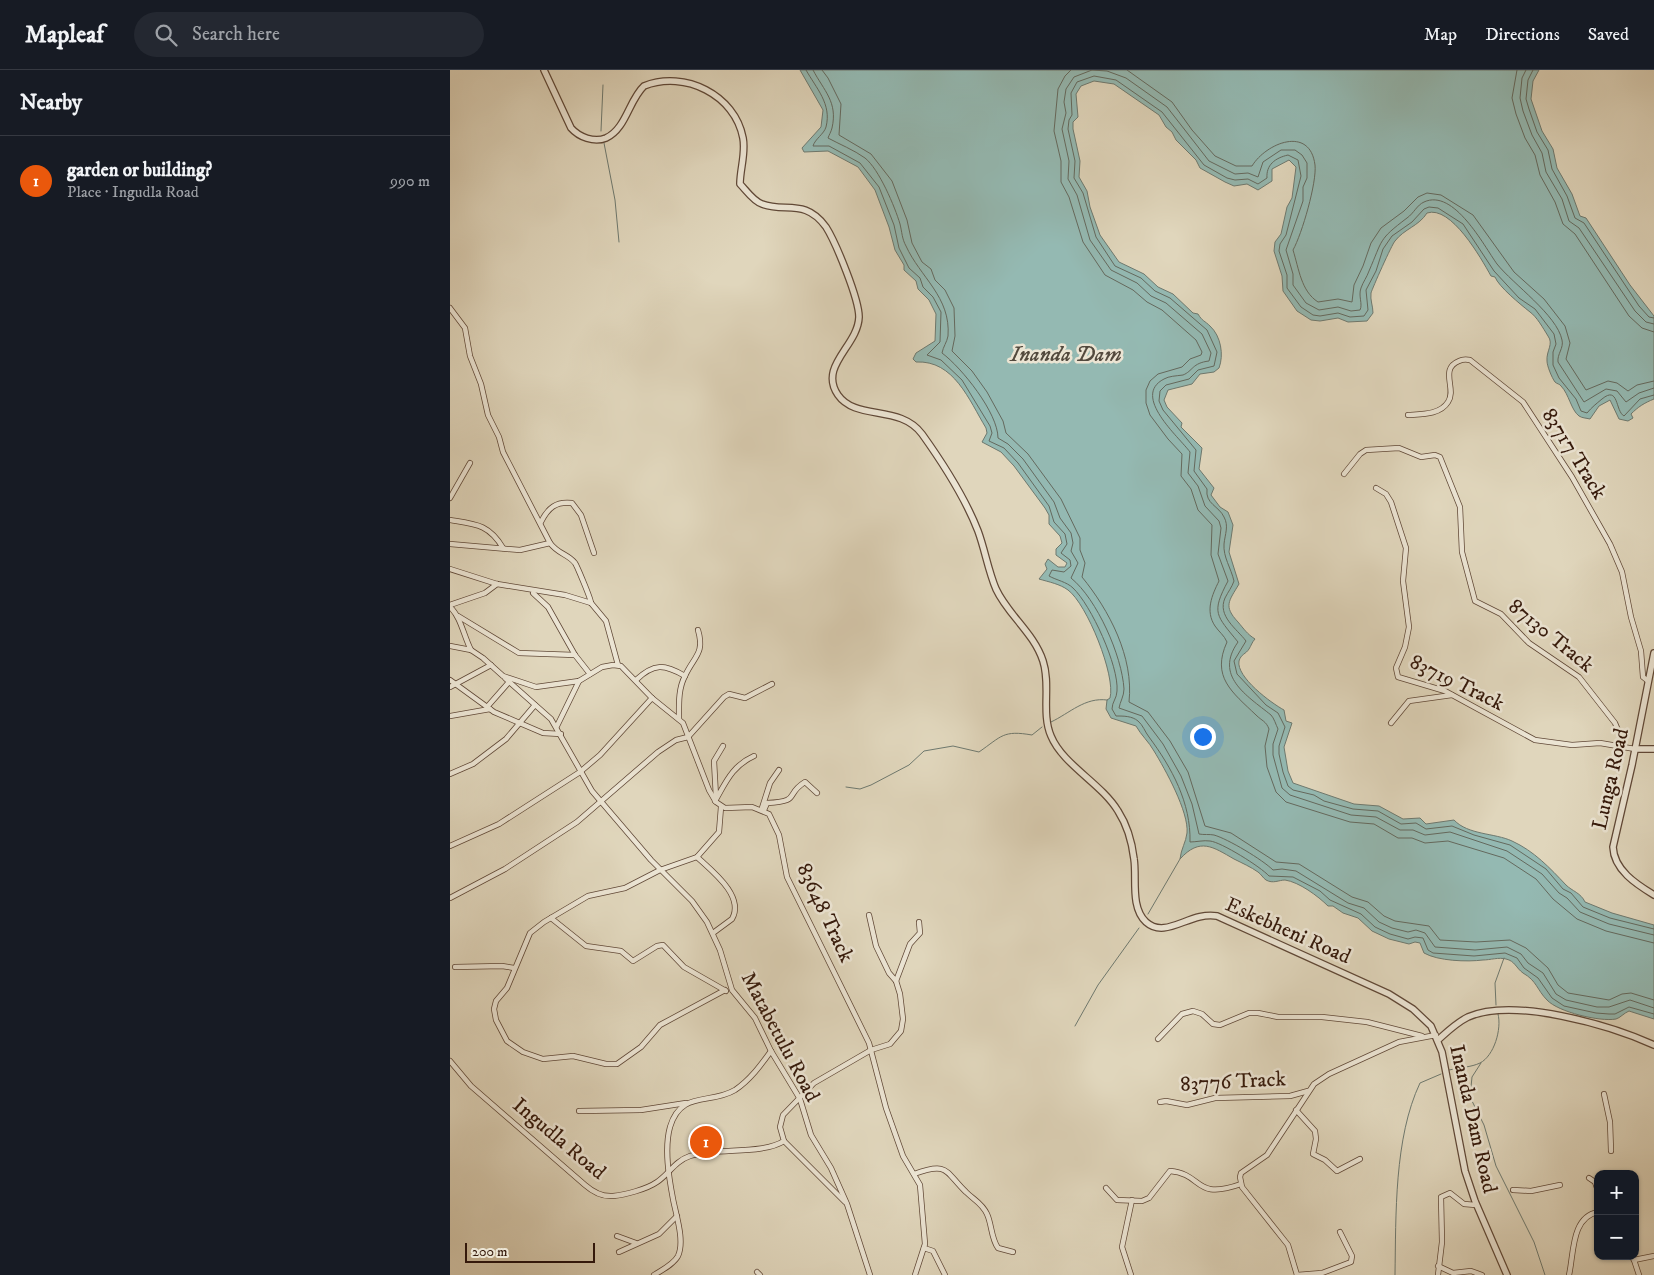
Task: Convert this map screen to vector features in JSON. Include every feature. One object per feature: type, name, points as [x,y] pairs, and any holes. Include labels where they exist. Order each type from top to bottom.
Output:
[{"type":"street","points":[[544,70],[571,128],[582,136],[594,140],[609,136],[621,123],[643,86],[667,73]]},
{"type":"street","name":"Eskebheni Road","points":[[715,86],[728,102],[743,138],[740,184],[752,198],[762,205],[795,207],[812,214],[825,226],[832,238],[856,299],[859,317],[855,334],[834,368],[832,384],[847,404],[856,408],[896,416],[910,421],[928,444],[954,485],[976,527],[996,589],[1034,642],[1043,662],[1051,738],[1069,760],[1107,796],[1126,827],[1135,861],[1136,897],[1141,917],[1153,927],[1164,928],[1202,914],[1218,916],[1389,994],[1413,1009],[1431,1026]]},
{"type":"street","points":[[450,308],[466,328],[470,356],[481,384],[488,415],[499,437],[503,452],[541,522],[550,543],[559,554],[575,563],[589,593],[591,603],[606,621],[618,665]]},
{"type":"street","name":"83717 Track","points":[[1408,415],[1432,412],[1444,407],[1450,396],[1448,377],[1451,366],[1466,359],[1523,402],[1572,477],[1613,549],[1622,572],[1631,618],[1641,651],[1643,677],[1650,683]]},
{"type":"street","name":"87130 Track","points":[[1344,474],[1360,454],[1366,450],[1399,448],[1421,457],[1435,455],[1440,457],[1460,506],[1462,552],[1476,601],[1501,614],[1529,643],[1579,677],[1615,723],[1622,747]]},
{"type":"street","points":[[450,498],[470,462]]},
{"type":"street","name":"83719 Track","points":[[1376,488],[1386,494],[1391,502],[1406,548],[1403,581],[1409,627],[1396,672],[1400,678],[1454,695],[1535,740],[1572,745],[1600,743],[1635,749]]},
{"type":"street","points":[[541,522],[546,512],[552,506],[563,502],[572,503],[581,515],[594,554]]},
{"type":"street","points":[[450,520],[485,527],[497,538],[502,548]]},
{"type":"street","points":[[450,544],[520,550],[550,543]]},
{"type":"street","points":[[450,569],[497,584],[565,595],[591,603]]},
{"type":"street","points":[[497,584],[485,592],[450,606],[458,616],[519,653],[575,655]]},
{"type":"street","points":[[527,590],[537,595],[548,607],[575,655],[590,674]]},
{"type":"street","points":[[458,616],[463,636],[471,650],[503,676],[536,687],[579,681],[607,666],[618,665],[625,668],[652,698],[684,723],[688,737],[716,801],[721,807],[720,832],[698,857],[660,870],[626,888],[588,896],[552,918],[528,937],[507,988],[496,1001],[496,1020],[507,1041],[512,1046],[543,1059],[573,1056],[606,1064],[620,1063],[642,1047],[660,1025],[725,990],[732,990]]},
{"type":"street","points":[[679,719],[681,691],[685,676],[700,651],[701,638],[698,630]]},
{"type":"street","points":[[450,646],[471,650]]},
{"type":"street","name":"Lunga Road","points":[[1654,653],[1650,683],[1613,841],[1613,855],[1624,872],[1654,895]]},
{"type":"street","points":[[450,687],[491,665]]},
{"type":"street","points":[[636,680],[650,669],[665,666],[685,676]]},
{"type":"street","name":"Matabetulu Road","points":[[503,676],[556,726],[580,772],[602,802],[660,870],[692,901],[713,932],[723,957],[732,990],[756,1018],[771,1051],[800,1099],[811,1136],[831,1168],[847,1204],[870,1275]]},
{"type":"street","points":[[450,680],[488,708],[543,733],[560,734]]},
{"type":"street","points":[[556,726],[579,681]]},
{"type":"street","points":[[450,716],[488,708],[509,682]]},
{"type":"street","points":[[450,898],[505,869],[577,822],[658,752],[676,740],[688,737],[724,697],[729,694],[745,698],[772,684]]},
{"type":"street","points":[[1391,723],[1409,701],[1454,695]]},
{"type":"street","points":[[450,846],[499,824],[580,772],[600,755],[652,698]]},
{"type":"street","points":[[450,774],[479,760],[506,739],[535,705]]},
{"type":"street","points":[[716,801],[714,761],[723,746]]},
{"type":"street","points":[[1635,749],[1654,748]]},
{"type":"street","points":[[716,801],[731,773],[744,760],[754,756]]},
{"type":"street","points":[[763,810],[770,783],[779,770]]},
{"type":"street","points":[[763,810],[767,803],[785,802],[791,799],[798,786],[805,782],[817,792]]},
{"type":"street","points":[[721,807],[763,810]]},
{"type":"street","name":"83648 Track","points":[[763,810],[769,814],[776,828],[787,877],[852,1007],[871,1050],[886,1108],[903,1156],[914,1174],[921,1192],[924,1248],[915,1275]]},
{"type":"street","points":[[698,857],[724,884],[735,906],[732,919],[713,932]]},
{"type":"street","points":[[847,1204],[784,1141],[780,1127],[784,1115],[820,1077],[871,1050],[890,1044],[901,1031],[902,1010],[896,981],[889,973],[876,946],[869,915]]},
{"type":"street","points":[[552,918],[586,946],[621,951],[633,961],[657,946],[663,945],[684,967],[725,990]]},
{"type":"street","points":[[896,981],[910,944],[920,933],[919,922]]},
{"type":"street","points":[[454,967],[502,966],[514,968]]},
{"type":"street","points":[[1158,1039],[1182,1014],[1193,1011],[1202,1014],[1213,1024],[1220,1025],[1249,1013],[1258,1013],[1278,1017],[1322,1017],[1367,1022],[1423,1037],[1437,1038],[1469,1017],[1493,1011],[1524,1010],[1611,1029],[1654,1045]]},
{"type":"street","name":"Inanda Dam Road","points":[[1431,1026],[1437,1038],[1465,1171],[1476,1205],[1507,1275]]},
{"type":"street","points":[[1340,1232],[1352,1256],[1351,1262],[1322,1273],[1297,1275],[1288,1245],[1269,1219],[1251,1200],[1241,1184],[1241,1172],[1267,1155],[1285,1131],[1308,1091],[1319,1080],[1398,1042],[1423,1037]]},
{"type":"street","points":[[579,1111],[641,1110],[728,1094],[749,1078],[771,1051]]},
{"type":"street","name":"Ingudla Road","points":[[450,1060],[471,1086],[594,1192],[606,1196],[628,1192],[655,1183],[669,1169],[694,1155],[730,1149],[759,1149],[784,1141]]},
{"type":"street","name":"83776 Track","points":[[1160,1102],[1171,1101],[1187,1105],[1215,1098],[1290,1096],[1308,1091]]},
{"type":"street","points":[[1604,1094],[1611,1132],[1611,1151]]},
{"type":"street","points":[[654,1275],[676,1259],[679,1253],[680,1228],[669,1169],[670,1129],[674,1119],[686,1103]]},
{"type":"street","points":[[1296,1110],[1314,1131],[1316,1139],[1312,1154],[1324,1160],[1337,1171],[1360,1160]]},
{"type":"street","points":[[914,1174],[938,1169],[951,1173],[964,1190],[978,1200],[985,1210],[998,1248],[1012,1252]]},
{"type":"street","points":[[1106,1188],[1117,1200],[1142,1201],[1149,1198],[1170,1171],[1182,1173],[1199,1186],[1214,1191],[1241,1184]]},
{"type":"street","points":[[1589,1178],[1594,1181]]},
{"type":"street","points":[[1514,1190],[1531,1191],[1560,1185]]},
{"type":"street","points":[[1438,1275],[1442,1242],[1442,1196],[1450,1194],[1464,1204],[1476,1205]]},
{"type":"street","points":[[1131,1275],[1122,1247],[1132,1200]]},
{"type":"street","points":[[1569,1275],[1579,1225],[1584,1218],[1594,1214]]},
{"type":"street","points":[[619,1252],[662,1233],[677,1216]]},
{"type":"street","points":[[618,1236],[636,1243]]},
{"type":"street","points":[[924,1248],[933,1252],[945,1275]]},
{"type":"street","points":[[1639,1257],[1654,1256]]},
{"type":"street","points":[[1634,1260],[1639,1275]]},
{"type":"street","points":[[1438,1266],[1454,1274],[1471,1271],[1482,1275]]},
{"type":"water","name":"Inanda Dam","points":[[800,70],[1539,70],[1533,81],[1531,99],[1542,131],[1553,149],[1557,168],[1572,194],[1580,216],[1586,218],[1630,285],[1654,316],[1654,399],[1636,409],[1631,414],[1633,418],[1628,421],[1619,419],[1610,400],[1599,406],[1590,419],[1580,417],[1576,413],[1564,389],[1555,382],[1550,372],[1547,361],[1550,339],[1540,323],[1533,314],[1505,290],[1495,277],[1491,276],[1473,246],[1446,217],[1436,213],[1427,213],[1395,241],[1371,293],[1373,313],[1367,321],[1348,322],[1338,318],[1320,321],[1311,320],[1297,311],[1283,291],[1282,276],[1274,251],[1275,242],[1281,234],[1287,207],[1292,198],[1296,167],[1289,160],[1272,169],[1272,181],[1258,190],[1247,184],[1234,186],[1200,168],[1196,160],[1176,140],[1159,115],[1114,84],[1094,81],[1081,86],[1076,94],[1078,117],[1073,122],[1073,129],[1080,161],[1079,177],[1087,191],[1090,207],[1100,235],[1119,262],[1144,274],[1158,287],[1173,294],[1214,330],[1219,340],[1221,363],[1219,368],[1214,372],[1200,374],[1192,384],[1168,390],[1164,400],[1167,407],[1182,423],[1181,427],[1202,448],[1199,469],[1214,488],[1211,495],[1220,507],[1228,512],[1233,525],[1229,552],[1239,584],[1230,599],[1229,607],[1233,616],[1255,639],[1248,651],[1242,655],[1239,661],[1240,667],[1248,682],[1263,696],[1284,710],[1286,721],[1292,723],[1284,747],[1288,771],[1293,783],[1354,804],[1379,806],[1403,819],[1420,818],[1426,824],[1454,820],[1474,831],[1505,838],[1541,860],[1566,885],[1581,896],[1585,902],[1612,913],[1654,925],[1654,1019],[1629,1011],[1618,1018],[1609,1020],[1569,1012],[1547,1000],[1534,982],[1509,960],[1500,958],[1461,961],[1430,956],[1424,953],[1420,943],[1409,944],[1389,939],[1372,931],[1358,918],[1343,913],[1333,906],[1328,906],[1302,886],[1285,880],[1269,881],[1252,868],[1213,848],[1200,846],[1194,848],[1180,859],[1187,833],[1187,824],[1170,779],[1152,748],[1136,726],[1111,718],[1106,709],[1111,688],[1109,674],[1098,641],[1076,598],[1068,590],[1039,579],[1047,569],[1045,564],[1048,559],[1058,567],[1065,567],[1067,563],[1056,555],[1056,549],[1062,543],[1060,536],[1049,524],[1049,515],[1014,466],[1001,452],[982,442],[987,433],[986,428],[959,384],[941,368],[929,363],[916,362],[913,359],[916,353],[935,341],[936,314],[929,300],[918,289],[916,281],[904,270],[904,265],[895,250],[889,227],[875,190],[858,167],[828,151],[804,152],[802,148],[821,127],[823,110]]},
{"type":"waterway","points":[[601,131],[603,85]]},
{"type":"waterway","points":[[604,143],[615,200],[619,242]]},
{"type":"waterway","points":[[1051,722],[1085,703],[1107,700]]},
{"type":"waterway","points":[[846,787],[860,789],[871,785],[909,765],[924,751],[953,746],[979,752],[1003,736],[1015,733],[1032,735],[1042,727]]},
{"type":"waterway","points":[[1148,914],[1180,859]]},
{"type":"waterway","points":[[1075,1026],[1098,985],[1139,928]]},
{"type":"waterway","points":[[1496,1005],[1495,983],[1504,958]]},
{"type":"waterway","points":[[1449,1070],[1473,1066],[1485,1060],[1493,1048],[1498,1034],[1498,1014]]},
{"type":"waterway","points":[[1481,1063],[1472,1077],[1470,1097],[1484,1125],[1496,1166],[1534,1242],[1545,1275]]},
{"type":"waterway","points":[[1395,1275],[1396,1202],[1405,1128],[1420,1083],[1441,1074]]},
{"type":"place","name":"garden or building?","points":[[706,1142]]}]
